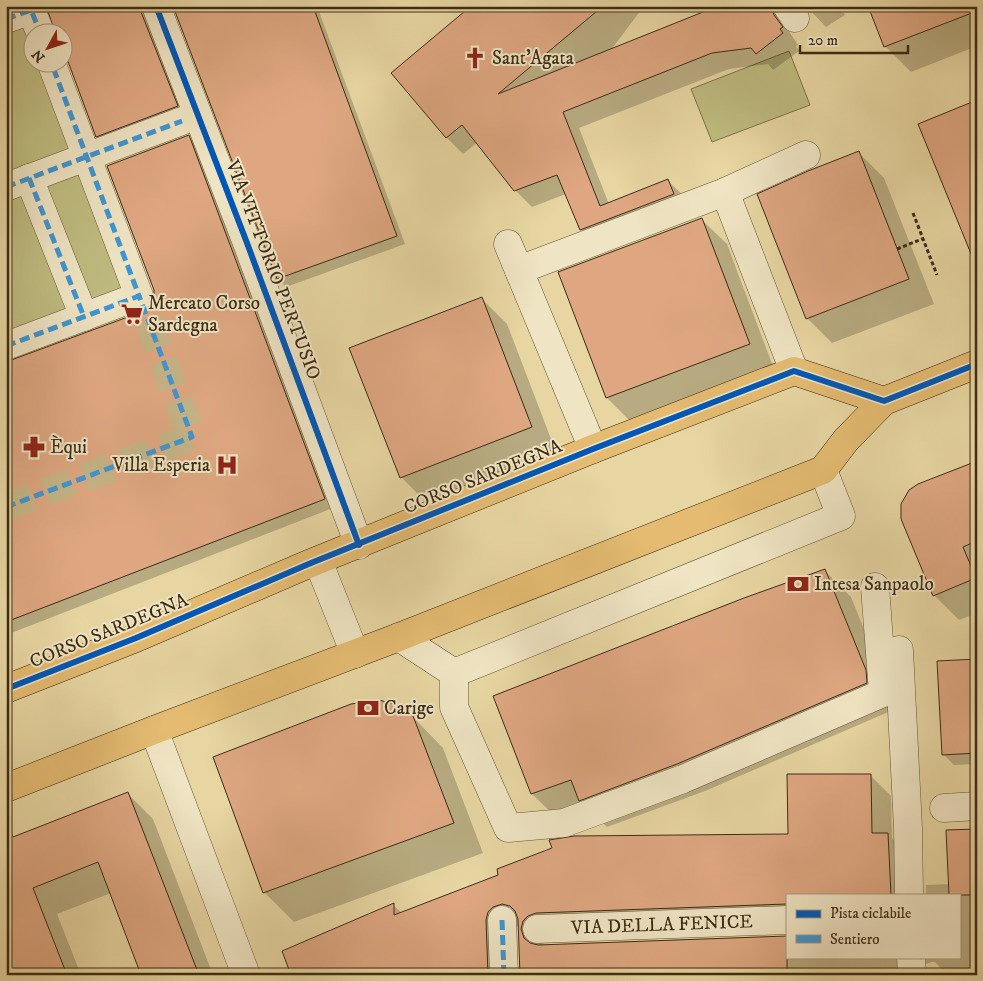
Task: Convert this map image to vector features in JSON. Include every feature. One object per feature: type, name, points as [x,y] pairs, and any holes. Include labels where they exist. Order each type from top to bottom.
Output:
[{"type":"main road","points":[[8,782],[154,730],[355,654],[823,470],[846,440],[884,400],[977,364]]},
{"type":"main road","name":"CORSO SARDEGNA","points":[[6,689],[136,638],[592,449],[794,371]]},
{"type":"main road","points":[[794,371],[884,400]]},
{"type":"street","name":"VIA VITTORIO PERTUSIO","points":[[156,6],[244,234],[359,544]]},
{"type":"street","points":[[6,19],[31,10],[36,22]]},
{"type":"street","points":[[6,346],[139,296],[55,72]]},
{"type":"street","points":[[84,317],[17,183],[182,121]]},
{"type":"street","points":[[519,270],[725,192],[806,155]]},
{"type":"street","points":[[725,192],[794,371]]},
{"type":"street","points":[[508,244],[592,449]]},
{"type":"street","points":[[454,673],[840,516],[823,470]]},
{"type":"street","points":[[318,561],[355,654]]},
{"type":"street","points":[[454,673],[454,707],[508,828],[564,823],[684,779],[884,693],[875,587]]},
{"type":"street","points":[[399,637],[454,673]]},
{"type":"street","points":[[899,650],[908,818],[909,894]]},
{"type":"street","points":[[154,730],[246,975]]},
{"type":"street","points":[[944,808],[977,806]]},
{"type":"street","points":[[502,920],[504,975]]},
{"type":"street","name":"VIA DELLA FENICE","points":[[536,929],[786,920]]},
{"type":"street","points":[[911,958],[912,975]]},
{"type":"path","points":[[913,213],[937,275]]},
{"type":"path","points":[[897,249],[922,239]]},
{"type":"shaded area","points":[[22,25],[22,72],[44,72],[125,289],[6,334],[6,31]]},
{"type":"shaded area","points":[[789,51],[810,105],[712,142],[691,89]]},
{"type":"building","points":[[46,6],[141,6],[141,12],[178,106],[96,137],[72,72],[72,22],[52,22]]},
{"type":"building","points":[[173,6],[313,6],[397,236],[277,279]]},
{"type":"building","points":[[471,6],[603,6],[498,94],[718,6],[771,6],[774,15],[783,27],[780,29],[783,33],[756,54],[751,48],[712,53],[563,112],[600,206],[668,179],[674,194],[580,230],[557,175],[514,191],[462,125],[446,138],[391,73]]},
{"type":"building","points":[[868,6],[977,6],[977,11],[884,47]]},
{"type":"building","points":[[977,100],[977,266],[976,266],[918,124]]},
{"type":"building","name":"Mercato Corso Sardegna","points":[[189,135],[325,499],[6,622],[6,362],[144,311],[151,306],[154,290],[107,166]]},
{"type":"building","points":[[859,151],[909,279],[806,319],[757,194]]},
{"type":"building","points":[[702,218],[750,344],[606,398],[558,272]]},
{"type":"building","points":[[482,297],[532,427],[400,478],[349,348]]},
{"type":"building","points":[[977,461],[977,541],[963,547],[976,578],[933,596],[901,519],[901,504],[909,490],[918,484]]},
{"type":"building","points":[[825,569],[866,670],[867,683],[677,764],[579,801],[571,780],[531,794],[493,696],[744,598]]},
{"type":"building","points":[[977,659],[977,753],[942,755],[937,661]]},
{"type":"building","points":[[379,700],[397,705],[413,716],[454,823],[263,893],[213,757],[351,704]]},
{"type":"building","points":[[787,774],[871,774],[872,833],[888,833],[891,894],[786,894],[786,904],[536,913],[528,916],[523,921],[521,929],[524,938],[530,943],[538,945],[786,936],[787,975],[520,975],[518,919],[515,911],[510,906],[502,904],[493,907],[488,912],[486,920],[488,975],[291,975],[282,951],[394,903],[394,915],[498,875],[497,869],[552,848],[549,840],[574,836],[788,834]]},
{"type":"building","points":[[128,792],[199,975],[141,975],[98,862],[33,888],[67,975],[6,975],[6,826],[8,825],[13,837]]},
{"type":"building","points":[[977,829],[977,895],[949,894],[946,830]]},
{"type":"tunnel","points":[[6,507],[192,437],[139,296]]},
{"type":"marked path","points":[[6,19],[31,10],[36,22]]},
{"type":"marked path","points":[[6,346],[139,296],[55,72]]},
{"type":"marked path","points":[[6,187],[182,121]]},
{"type":"marked path","points":[[29,178],[84,317]]},
{"type":"marked path","points":[[6,507],[192,437],[139,296]]},
{"type":"marked path","points":[[502,920],[504,975]]},
{"type":"cycle path","points":[[156,6],[247,243],[359,545]]},
{"type":"cycle path","points":[[6,689],[136,638],[311,563],[593,449],[794,371],[884,401],[977,364]]},
{"type":"place","name":"Sant'Agata","points":[[475,58]]},
{"type":"place","name":"Mercato Corso Sardegna","points":[[132,314]]},
{"type":"place","name":"Èqui","points":[[34,447]]},
{"type":"place","name":"Villa Esperia","points":[[227,465]]},
{"type":"place","name":"Intesa Sanpaolo","points":[[798,584]]},
{"type":"place","name":"Carige","points":[[368,708]]}]
